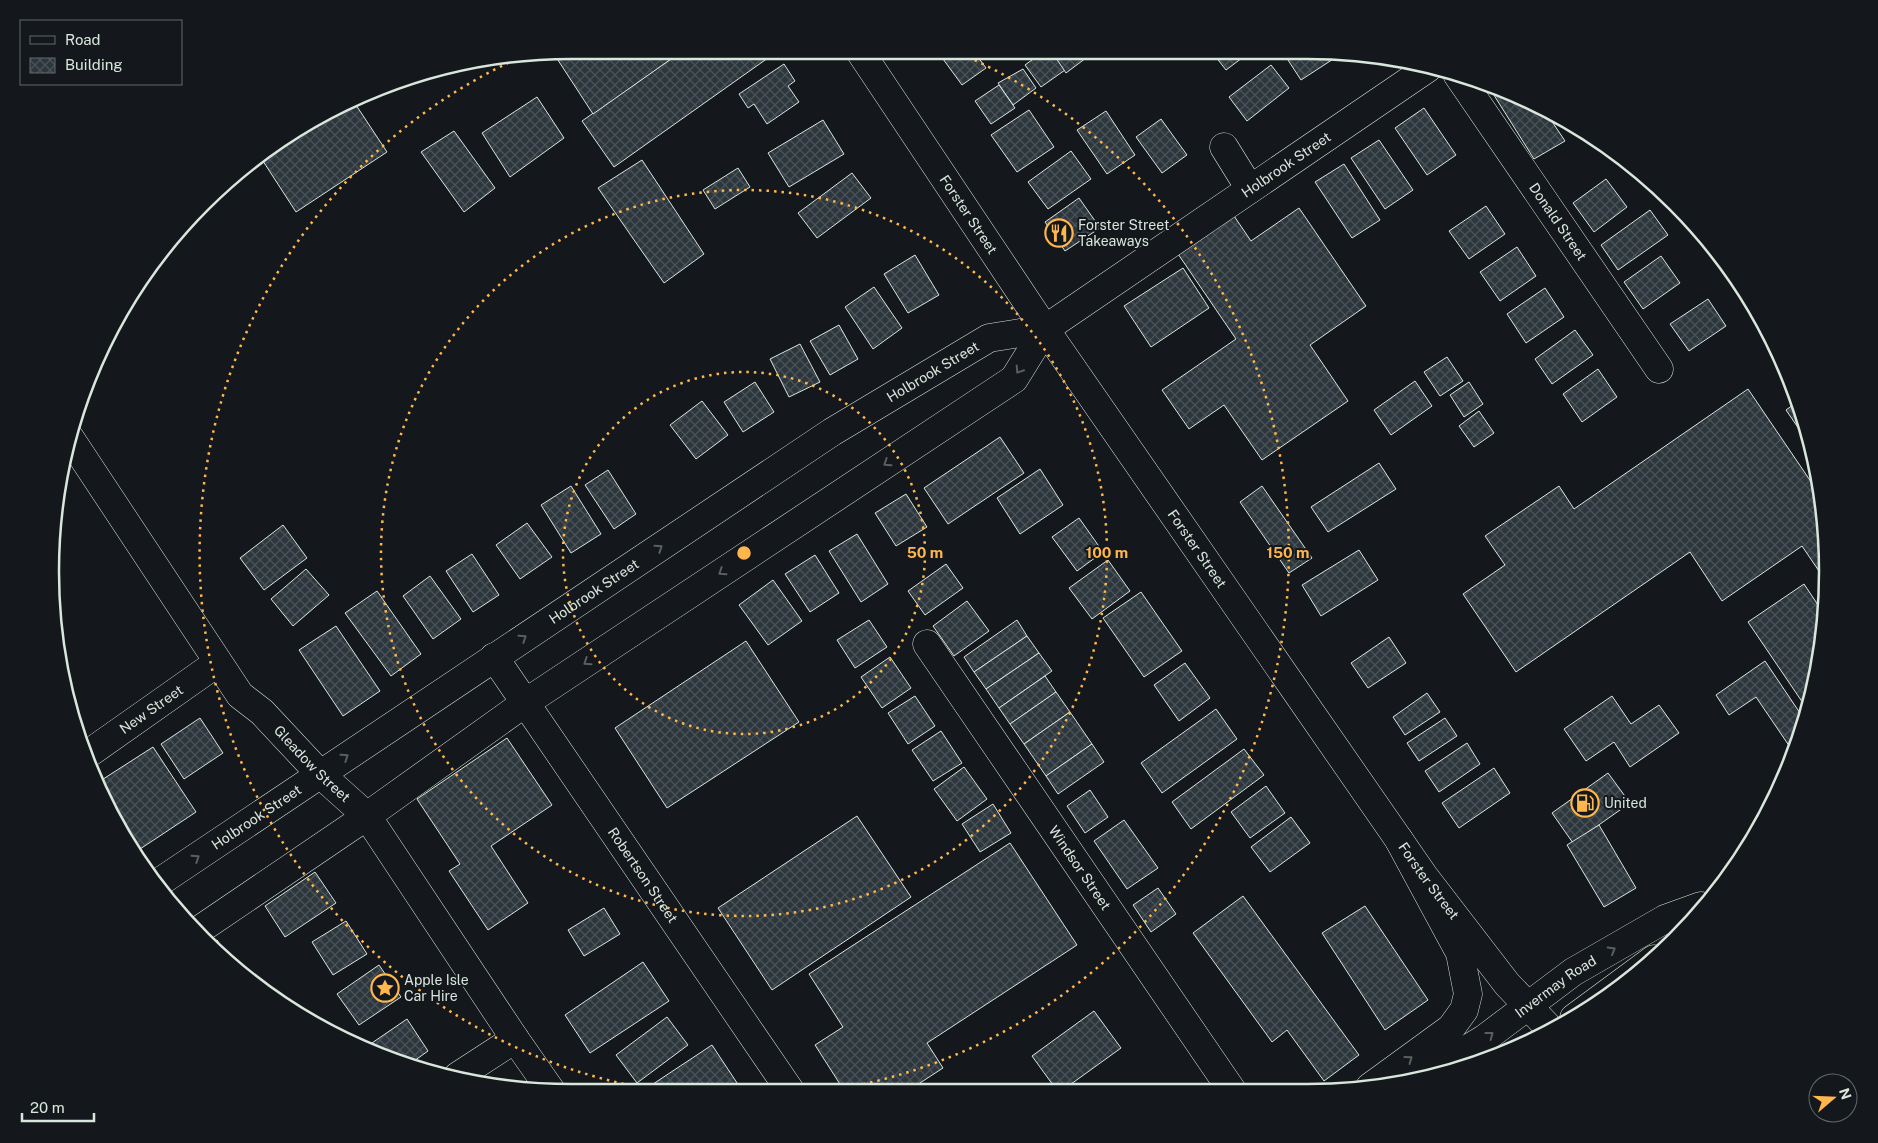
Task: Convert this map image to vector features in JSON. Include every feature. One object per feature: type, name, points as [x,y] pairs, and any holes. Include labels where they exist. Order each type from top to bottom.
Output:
[{"type":"street","name":"Forster Street","points":[[865,59],[1046,329],[1399,840],[1507,984],[1546,1025]]},
{"type":"street","name":"Holbrook Street","points":[[203,927],[367,816],[525,703],[1014,379],[1046,329],[1422,72]]},
{"type":"street","name":"Donald Street","points":[[1464,84],[1659,369]]},
{"type":"street","points":[[1224,147],[1250,189]]},
{"type":"street","name":"Holbrook Street","points":[[162,880],[832,432],[989,338],[1046,329]]},
{"type":"street","name":"Gleadow Street","points":[[75,445],[217,663],[240,695],[262,712],[320,774],[367,816],[546,1083]]},
{"type":"street","name":"Windsor Street","points":[[927,644],[1228,1084]]},
{"type":"street","name":"Robertson Street","points":[[494,657],[786,1084]]},
{"type":"street","name":"New Street","points":[[92,751],[217,663]]},
{"type":"street","points":[[1382,1078],[1451,1028],[1464,1010],[1468,994],[1460,953],[1399,840]]},
{"type":"street","name":"Invermay Road","points":[[1437,1067],[1484,1039],[1582,967],[1665,919],[1693,909]]},
{"type":"street","points":[[464,1072],[515,1039]]},
{"type":"building","points":[[558,59],[671,59],[593,114]]},
{"type":"building","points":[[671,59],[767,59],[614,167],[582,121]]},
{"type":"building","points":[[943,59],[979,59],[986,68],[962,85]]},
{"type":"building","points":[[1033,59],[1057,59],[1065,70],[1041,87],[1025,65]]},
{"type":"building","points":[[1057,59],[1085,59],[1066,73]]},
{"type":"building","points":[[1217,59],[1241,59],[1226,70]]},
{"type":"building","points":[[1287,59],[1332,60],[1301,80]]},
{"type":"building","points":[[784,64],[795,81],[788,86],[799,102],[767,124],[754,104],[748,108],[739,94]]},
{"type":"building","points":[[1271,65],[1289,88],[1247,121],[1229,97]]},
{"type":"building","points":[[1023,69],[1036,88],[1013,105],[998,83]]},
{"type":"building","points":[[999,85],[1015,108],[991,124],[975,101]]},
{"type":"building","points":[[1494,94],[1552,122],[1565,141],[1534,159]]},
{"type":"building","points":[[537,97],[564,138],[510,177],[482,133]]},
{"type":"building","points":[[357,106],[387,152],[296,212],[263,162],[315,127]]},
{"type":"building","points":[[1424,108],[1456,155],[1427,175],[1395,128]]},
{"type":"building","points":[[1029,110],[1054,147],[1017,172],[991,135]]},
{"type":"building","points":[[1106,111],[1135,155],[1107,174],[1077,130]]},
{"type":"building","points":[[1161,119],[1187,155],[1162,173],[1136,137]]},
{"type":"building","points":[[823,120],[844,154],[789,187],[768,153]]},
{"type":"building","points":[[454,131],[495,188],[464,212],[421,152]]},
{"type":"building","points":[[1379,140],[1413,190],[1385,209],[1351,158]]},
{"type":"building","points":[[1071,151],[1091,179],[1048,209],[1028,182]]},
{"type":"building","points":[[642,160],[704,254],[664,283],[598,188]]},
{"type":"building","points":[[1344,164],[1380,220],[1352,238],[1315,182]]},
{"type":"building","points":[[738,168],[750,187],[715,209],[703,190]]},
{"type":"building","points":[[852,173],[871,198],[817,238],[798,213]]},
{"type":"building","points":[[1606,179],[1627,207],[1594,232],[1573,203]]},
{"type":"building","points":[[1079,198],[1100,228],[1065,251],[1045,222]]},
{"type":"building","points":[[1486,206],[1505,234],[1469,259],[1449,231]]},
{"type":"building","points":[[1299,208],[1366,306],[1310,345],[1348,401],[1262,460],[1224,405],[1189,429],[1162,390],[1236,339],[1176,251],[1232,213],[1251,241]]},
{"type":"building","points":[[1650,210],[1668,235],[1618,270],[1601,245]]},
{"type":"building","points":[[1517,247],[1536,276],[1500,301],[1480,272]]},
{"type":"building","points":[[915,255],[939,295],[908,313],[884,274]]},
{"type":"building","points":[[1661,256],[1680,283],[1643,309],[1624,282]]},
{"type":"building","points":[[1183,268],[1209,308],[1151,347],[1124,306]]},
{"type":"building","points":[[874,287],[902,328],[873,349],[845,307]]},
{"type":"building","points":[[1545,288],[1564,317],[1526,343],[1507,314]]},
{"type":"building","points":[[1708,299],[1726,326],[1689,351],[1670,324]]},
{"type":"building","points":[[839,325],[858,359],[830,375],[810,341]]},
{"type":"building","points":[[1575,330],[1593,355],[1552,384],[1535,359]]},
{"type":"building","points":[[800,344],[820,382],[789,397],[770,359]]},
{"type":"building","points":[[1447,357],[1463,381],[1440,396],[1424,372]]},
{"type":"building","points":[[1598,369],[1617,397],[1582,422],[1563,394]]},
{"type":"building","points":[[1415,381],[1432,406],[1391,435],[1374,410]]},
{"type":"building","points":[[755,382],[774,412],[743,432],[724,402]]},
{"type":"building","points":[[1469,382],[1483,404],[1464,417],[1450,395]]},
{"type":"building","points":[[1748,389],[1811,482],[1818,538],[1819,571],[1802,546],[1722,601],[1690,552],[1516,672],[1463,594],[1505,565],[1485,536],[1559,486],[1574,509]]},
{"type":"building","points":[[702,401],[728,435],[696,459],[670,425]]},
{"type":"building","points":[[1792,406],[1799,429],[1786,410]]},
{"type":"building","points":[[1479,411],[1494,433],[1474,447],[1459,426]]},
{"type":"building","points":[[1000,437],[1024,473],[948,524],[924,488]]},
{"type":"building","points":[[1379,463],[1396,489],[1328,532],[1311,507]]},
{"type":"building","points":[[1040,469],[1063,505],[1020,534],[997,498]]},
{"type":"building","points":[[608,470],[636,514],[614,529],[585,485]]},
{"type":"building","points":[[571,486],[601,534],[571,553],[541,505]]},
{"type":"building","points":[[1262,486],[1312,558],[1289,573],[1240,502]]},
{"type":"building","points":[[906,494],[927,527],[896,546],[875,513]]},
{"type":"building","points":[[1079,518],[1103,552],[1077,571],[1052,537]]},
{"type":"building","points":[[527,523],[552,557],[520,579],[496,545]]},
{"type":"building","points":[[283,525],[307,558],[264,590],[240,558]]},
{"type":"building","points":[[857,534],[888,584],[861,602],[829,551]]},
{"type":"building","points":[[1359,550],[1378,580],[1321,616],[1302,585]]},
{"type":"building","points":[[472,554],[499,595],[473,612],[446,571]]},
{"type":"building","points":[[815,555],[839,593],[810,612],[785,574]]},
{"type":"building","points":[[1108,560],[1130,591],[1092,619],[1069,588]]},
{"type":"building","points":[[946,564],[963,588],[925,615],[908,591]]},
{"type":"building","points":[[306,569],[329,595],[293,626],[271,599]]},
{"type":"building","points":[[430,576],[461,619],[433,639],[403,596]]},
{"type":"building","points":[[773,580],[802,621],[768,645],[739,605]]},
{"type":"building","points":[[1804,584],[1818,605],[1815,638],[1802,702],[1748,622]]},
{"type":"building","points":[[377,591],[421,654],[391,676],[345,613]]},
{"type":"building","points":[[1141,592],[1182,651],[1144,677],[1103,618]]},
{"type":"building","points":[[967,601],[989,631],[954,656],[933,626]]},
{"type":"building","points":[[869,620],[887,647],[855,668],[837,640]]},
{"type":"building","points":[[1017,620],[1027,636],[974,672],[964,657]]},
{"type":"building","points":[[336,626],[380,691],[343,716],[299,650]]},
{"type":"building","points":[[1027,636],[1039,653],[986,689],[974,672]]},
{"type":"building","points":[[1389,637],[1406,663],[1368,688],[1351,663]]},
{"type":"building","points":[[746,641],[799,722],[667,808],[615,728]]},
{"type":"building","points":[[1039,653],[1052,671],[999,708],[986,689]]},
{"type":"building","points":[[890,657],[911,688],[882,708],[861,677]]},
{"type":"building","points":[[1765,661],[1799,712],[1789,745],[1756,697],[1729,715],[1716,695]]},
{"type":"building","points":[[1185,663],[1210,698],[1179,721],[1154,685]]},
{"type":"building","points":[[1045,676],[1056,692],[1010,724],[999,708]]},
{"type":"building","points":[[1056,692],[1070,712],[1024,744],[1010,724]]},
{"type":"building","points":[[1427,693],[1440,712],[1405,735],[1393,717]]},
{"type":"building","points":[[915,696],[935,726],[908,744],[888,713]]},
{"type":"building","points":[[1612,696],[1631,724],[1659,705],[1679,733],[1630,767],[1614,742],[1586,761],[1564,729]]},
{"type":"building","points":[[1216,709],[1237,739],[1162,793],[1141,763]]},
{"type":"building","points":[[1070,712],[1092,744],[1046,776],[1024,744]]},
{"type":"building","points":[[200,718],[223,753],[184,779],[161,744]]},
{"type":"building","points":[[1445,718],[1457,736],[1419,761],[1407,743]]},
{"type":"building","points":[[941,731],[962,763],[933,781],[912,750]]},
{"type":"building","points":[[507,738],[552,805],[491,846],[528,903],[488,930],[449,871],[460,864],[417,799]]},
{"type":"building","points":[[1467,743],[1480,764],[1439,792],[1425,771]]},
{"type":"building","points":[[1092,744],[1104,762],[1058,794],[1046,776]]},
{"type":"building","points":[[153,747],[196,812],[140,849],[127,828],[103,779]]},
{"type":"building","points":[[1244,749],[1264,775],[1191,829],[1172,802]]},
{"type":"building","points":[[964,767],[987,799],[957,821],[934,789]]},
{"type":"building","points":[[1494,768],[1510,793],[1459,828],[1442,803]]},
{"type":"building","points":[[1608,773],[1630,803],[1573,843],[1552,813]]},
{"type":"building","points":[[1266,786],[1285,813],[1250,838],[1231,812]]},
{"type":"building","points":[[1090,790],[1108,817],[1085,833],[1067,806]]},
{"type":"building","points":[[993,804],[1011,833],[980,852],[962,824]]},
{"type":"building","points":[[857,816],[911,897],[772,990],[718,908]]},
{"type":"building","points":[[1291,817],[1310,843],[1270,872],[1251,847]]},
{"type":"building","points":[[1124,820],[1158,868],[1127,889],[1094,841]]},
{"type":"building","points":[[1599,825],[1636,888],[1604,907],[1567,845]]},
{"type":"building","points":[[1010,843],[1077,945],[927,1043],[943,1068],[918,1084],[840,1084],[815,1045],[843,1027],[809,974]]},
{"type":"building","points":[[315,872],[336,903],[285,937],[265,906]]},
{"type":"building","points":[[1158,888],[1176,914],[1151,932],[1133,905]]},
{"type":"building","points":[[1243,896],[1359,1055],[1324,1081],[1287,1030],[1272,1042],[1193,933]]},
{"type":"building","points":[[1365,906],[1428,1000],[1385,1030],[1322,933]]},
{"type":"building","points":[[604,908],[620,934],[584,956],[568,930]]},
{"type":"building","points":[[346,921],[367,954],[333,975],[312,942]]},
{"type":"building","points":[[643,962],[669,1001],[590,1053],[565,1015]]},
{"type":"building","points":[[379,965],[401,997],[359,1025],[337,994]]},
{"type":"building","points":[[1094,1011],[1121,1048],[1071,1084],[1052,1084],[1032,1056]]},
{"type":"building","points":[[667,1017],[688,1045],[637,1083],[616,1055]]},
{"type":"building","points":[[407,1019],[428,1051],[416,1060],[371,1043]]},
{"type":"building","points":[[712,1045],[738,1084],[653,1084]]},
{"type":"place","name":"Forster Street Takeaways","points":[[1059,233]]},
{"type":"place","name":"United","points":[[1585,803]]},
{"type":"place","name":"Apple Isle Car Hire","points":[[385,988]]}]
